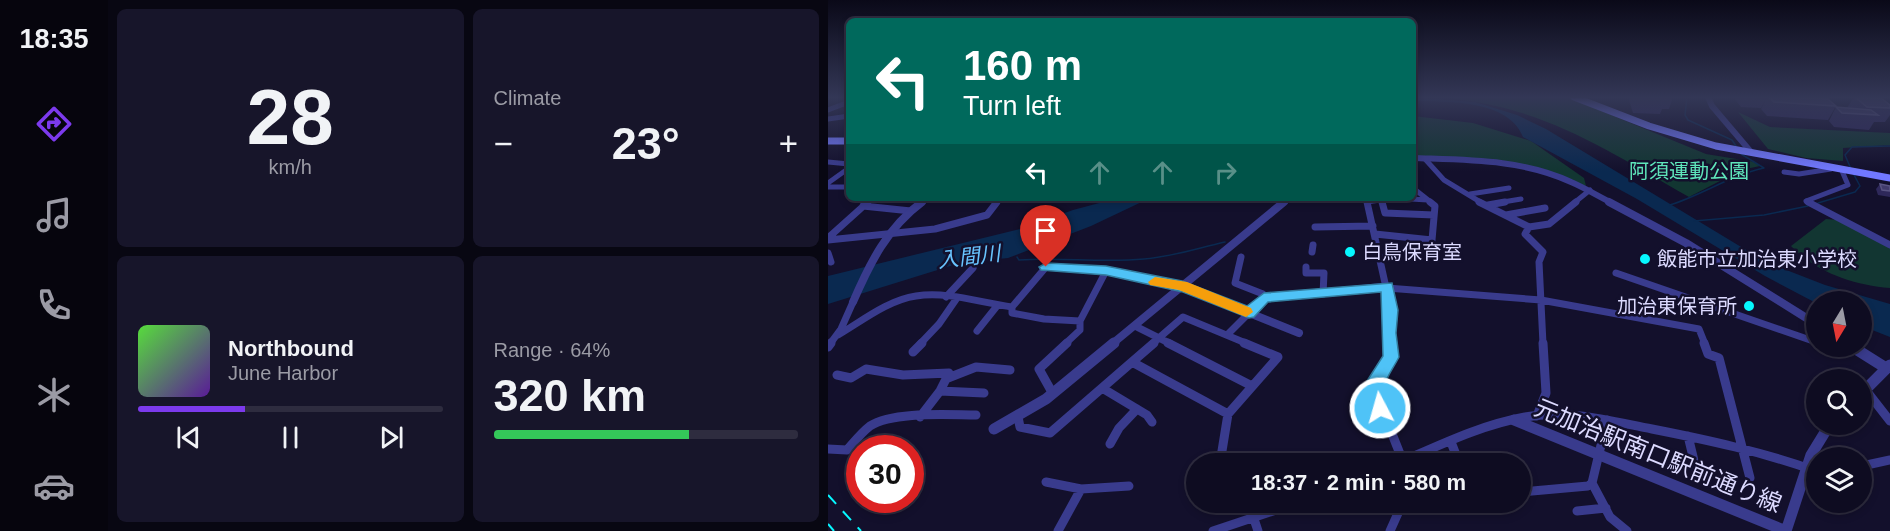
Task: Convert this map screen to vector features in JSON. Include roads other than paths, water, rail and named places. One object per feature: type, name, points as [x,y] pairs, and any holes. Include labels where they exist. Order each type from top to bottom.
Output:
[{"type":"main road","points":[[1638,122],[1659,130],[1751,152],[1831,169],[1890,178]]},
{"type":"main road","points":[[828,141],[846,141]]},
{"type":"street","points":[[1725,122],[1751,152]]},
{"type":"street","points":[[1416,158],[1508,163],[1560,177],[1590,190],[1686,243],[1806,318]]},
{"type":"street","points":[[1425,159],[1430,169],[1469,194],[1529,227],[1549,224],[1590,190]]},
{"type":"street","points":[[828,162],[846,165]]},
{"type":"street","points":[[828,185],[846,169]]},
{"type":"street","points":[[1784,172],[1799,174],[1831,169]]},
{"type":"street","points":[[1844,171],[1848,185],[1806,201],[1890,244]]},
{"type":"street","points":[[828,185],[846,187]]},
{"type":"street","points":[[1469,194],[1509,188]]},
{"type":"street","points":[[1315,227],[1374,230],[1432,240],[1435,206],[1416,190]]},
{"type":"street","points":[[1416,200],[1428,200]]},
{"type":"street","points":[[1488,205],[1521,200]]},
{"type":"street","points":[[828,239],[869,201]]},
{"type":"street","points":[[828,347],[837,335],[873,256],[887,234],[923,201]]},
{"type":"street","points":[[828,239],[935,229],[987,215],[998,201]]},
{"type":"street","points":[[994,429],[1018,417],[1053,394],[1285,201]]},
{"type":"street","points":[[1367,201],[1391,310],[1388,333],[1391,357],[1376,381],[1375,391],[1397,453]]},
{"type":"street","points":[[1382,201],[1385,213],[1434,215]]},
{"type":"street","points":[[863,206],[911,211]]},
{"type":"street","points":[[1506,215],[1545,208]]},
{"type":"street","points":[[1529,227],[1525,234],[1527,238],[1542,249],[1539,262],[1546,393],[1537,416]]},
{"type":"street","points":[[828,253],[831,262]]},
{"type":"street","points":[[1241,258],[1235,283],[1263,294],[1264,298]]},
{"type":"street","points":[[1080,321],[1022,316],[1012,313],[1012,308],[1046,267],[1106,271],[1181,287],[1299,333]]},
{"type":"street","points":[[1306,267],[1306,273],[1324,273],[1323,294]]},
{"type":"street","points":[[946,297],[973,268]]},
{"type":"street","points":[[1053,394],[1039,369],[1080,330],[1080,321],[1106,271]]},
{"type":"street","points":[[1616,273],[1806,339]]},
{"type":"street","points":[[1227,335],[1264,298],[1387,287],[1541,300],[1700,329],[1708,354],[1719,358],[1750,478]]},
{"type":"street","points":[[837,335],[915,296],[957,298],[1012,308]]},
{"type":"street","points":[[913,352],[939,324],[957,298]]},
{"type":"street","points":[[977,331],[997,306]]},
{"type":"street","points":[[1018,417],[1020,427],[1050,433],[1183,317],[1278,357],[1228,414],[1222,453]]},
{"type":"street","points":[[1135,326],[1252,386]]},
{"type":"street","points":[[1871,357],[1888,366],[1872,382]]},
{"type":"street","points":[[1132,362],[1228,414]]},
{"type":"street","points":[[948,378],[976,368],[1010,370]]},
{"type":"street","points":[[837,375],[851,378],[866,369],[903,375],[950,373],[940,391],[920,417]]},
{"type":"street","points":[[1102,388],[1137,409],[1152,422]]},
{"type":"street","points":[[940,391],[984,393]]},
{"type":"street","points":[[1872,401],[1890,422]]},
{"type":"street","points":[[1110,444],[1119,428],[1137,409]]},
{"type":"street","points":[[828,449],[847,450],[861,434],[877,423],[920,417],[976,415]]},
{"type":"street","points":[[1424,453],[1481,428],[1537,416],[1607,420],[1741,446],[1806,467]]},
{"type":"street","name":"元加治駅南口駅前通り線","points":[[1514,420],[1786,531]]},
{"type":"street","points":[[1607,420],[1592,483],[1610,517],[1627,531]]},
{"type":"street","points":[[1688,436],[1697,473]]},
{"type":"street","points":[[1451,442],[1455,453]]},
{"type":"street","points":[[1872,464],[1890,460]]},
{"type":"street","points":[[1786,531],[1806,481]]},
{"type":"street","points":[[1046,482],[1082,489],[1129,486]]},
{"type":"street","points":[[1531,491],[1588,486],[1592,483]]},
{"type":"street","points":[[1058,531],[1082,489]]},
{"type":"street","points":[[1577,511],[1606,508]]},
{"type":"street","points":[[1213,531],[1236,527],[1270,513]]},
{"type":"street","points":[[1390,531],[1398,513]]},
{"type":"street","points":[[1254,519],[1258,531]]},
{"type":"water","points":[[1511,122],[1531,122],[1546,129],[1766,262],[1846,291],[1806,291],[1806,298],[1765,276],[1637,199],[1523,137]]},
{"type":"water","name":"入間川","points":[[1107,201],[1144,201],[1091,226],[1008,258],[960,263],[828,304],[828,276],[1020,229],[1073,210]]},
{"type":"water","points":[[1872,299],[1890,304],[1890,337],[1872,330]]},
{"type":"waterway","points":[[1692,122],[1732,140],[1736,146]]},
{"type":"waterway","points":[[1851,169],[1845,155],[1852,147],[1890,146]]},
{"type":"waterway","points":[[1670,205],[1740,175],[1764,168],[1741,154]]},
{"type":"waterway","points":[[1818,203],[1855,192],[1860,186],[1853,173]]},
{"type":"waterway","points":[[1694,221],[1764,215],[1808,206]]},
{"type":"waterway","points":[[1017,257],[1019,260],[1144,259],[1225,242]]},
{"type":"railway","points":[[828,495],[861,531]]},
{"type":"railway","points":[[828,524],[834,531]]},
{"type":"place","name":"白鳥保育室","points":[[1350,252]]},
{"type":"place","name":"飯能市立加治東小学校","points":[[1645,259]]},
{"type":"place","name":"加治東保育所","points":[[1749,306]]},
{"type":"park label","name":"阿須運動公園","points":[[1689,171]]}]
